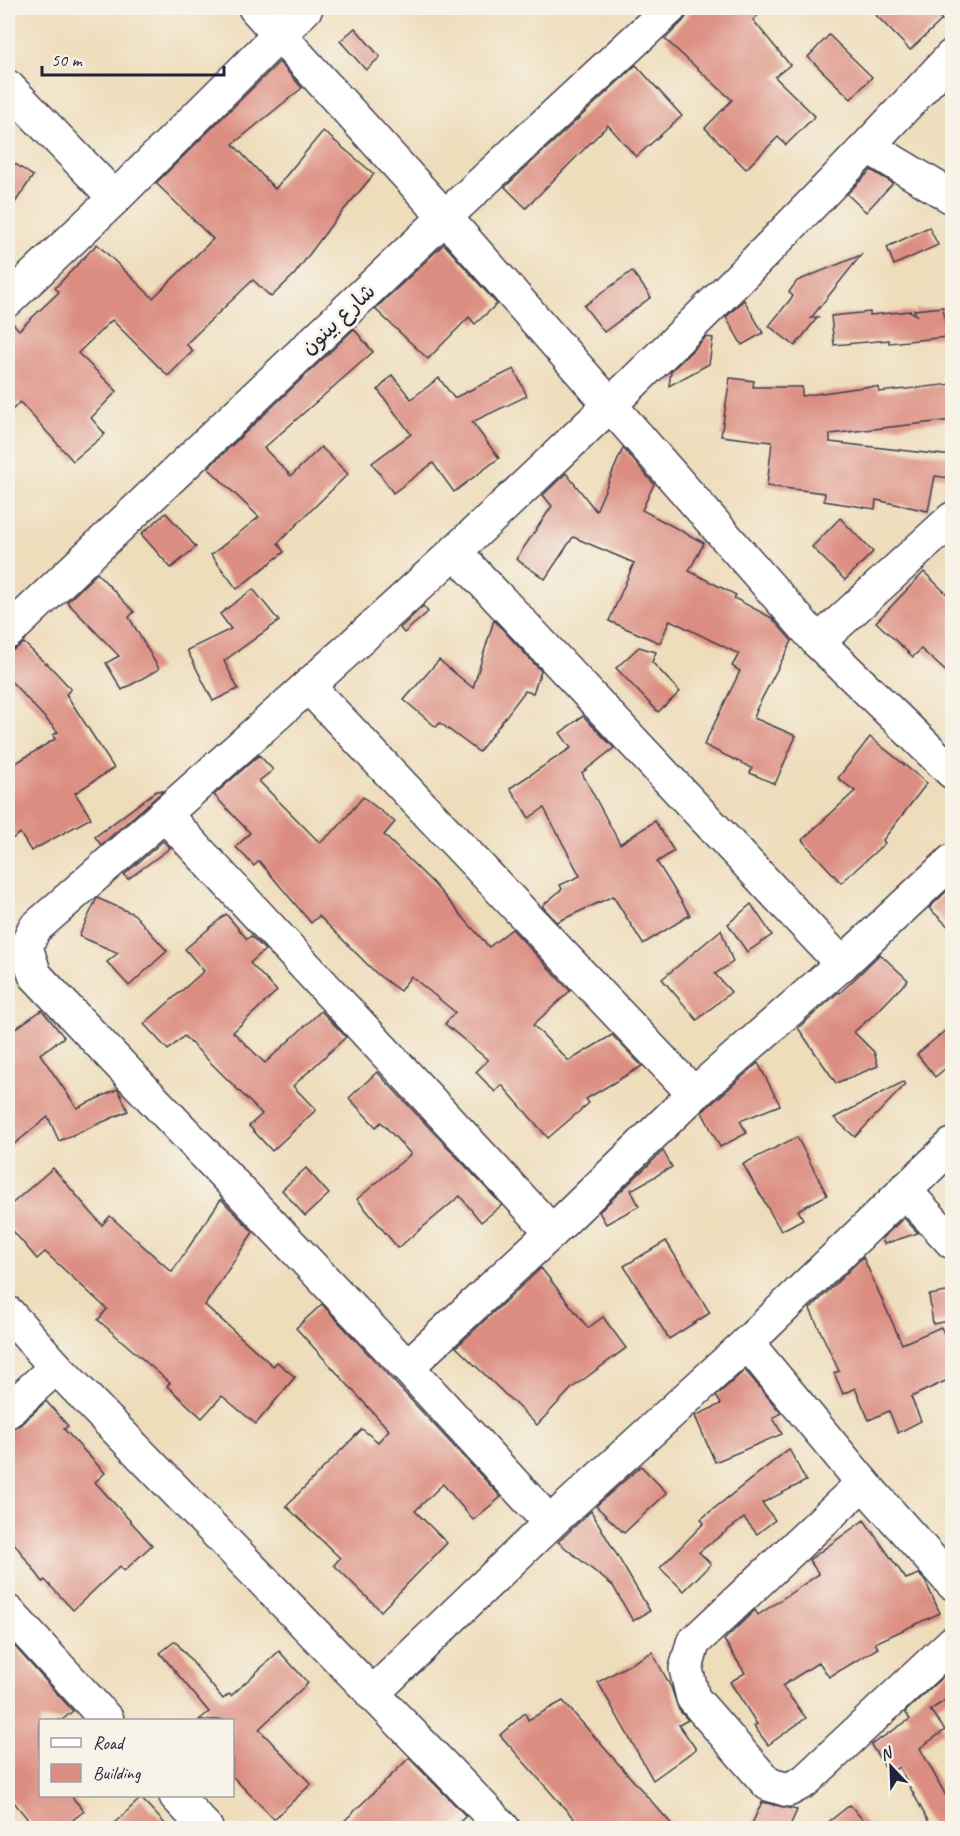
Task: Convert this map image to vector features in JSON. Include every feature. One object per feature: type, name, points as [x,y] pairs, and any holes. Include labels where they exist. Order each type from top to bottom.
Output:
[{"type":"street","points":[[255,8],[446,217],[818,642],[952,772]]},
{"type":"street","points":[[8,300],[115,198],[306,8]]},
{"type":"street","name":"شارع بينون","points":[[8,632],[670,8]]},
{"type":"street","points":[[550,1523],[408,1367],[34,975],[17,947],[34,929],[165,815],[455,552],[610,405],[869,147],[952,56]]},
{"type":"street","points":[[8,87],[115,198]]},
{"type":"street","points":[[869,147],[952,197]]},
{"type":"street","points":[[818,642],[952,519]]},
{"type":"street","points":[[455,552],[842,964]]},
{"type":"street","points":[[308,686],[694,1094]]},
{"type":"street","points":[[165,815],[552,1232]]},
{"type":"street","points":[[408,1367],[694,1094],[842,964],[952,861]]},
{"type":"street","points":[[372,1694],[550,1523],[747,1343],[952,1144]]},
{"type":"street","points":[[904,1190],[952,1242]]},
{"type":"street","points":[[8,1313],[56,1366],[503,1828]]},
{"type":"street","points":[[747,1343],[863,1483],[952,1583]]},
{"type":"street","points":[[8,1412],[56,1366]]},
{"type":"street","points":[[863,1483],[693,1643],[686,1669],[693,1698],[768,1784],[788,1790],[805,1781],[952,1643]]},
{"type":"street","points":[[8,1612],[106,1719]]},
{"type":"street","points":[[177,1797],[206,1828]]},
{"type":"building","points":[[688,8],[765,8],[753,20],[790,65],[775,77],[815,116],[786,145],[778,137],[746,169],[705,128],[732,100],[665,39],[683,21],[688,14]]},
{"type":"building","points":[[869,8],[930,8],[942,20],[910,50]]},
{"type":"building","points":[[355,28],[380,57],[366,70],[340,41]]},
{"type":"building","points":[[829,35],[872,77],[851,99],[808,57]]},
{"type":"building","points":[[279,62],[302,88],[233,144],[275,189],[323,131],[374,174],[332,224],[294,275],[271,297],[253,280],[186,344],[193,351],[168,376],[112,320],[78,353],[117,391],[91,418],[105,434],[73,461],[20,402],[8,414],[8,318],[19,330],[59,292],[55,288],[97,244],[153,298],[213,239],[156,183]]},
{"type":"building","points":[[636,65],[682,116],[636,157],[608,125],[526,208],[505,187]]},
{"type":"building","points":[[8,159],[33,176],[8,213]]},
{"type":"building","points":[[871,170],[893,183],[866,212],[847,194]]},
{"type":"building","points":[[929,227],[938,245],[894,265],[887,247]]},
{"type":"building","points":[[444,244],[497,304],[475,324],[469,317],[428,359],[375,309]]},
{"type":"building","points":[[861,255],[811,318],[818,317],[795,346],[769,326],[793,296],[789,292],[797,281]]},
{"type":"building","points":[[632,271],[651,297],[604,332],[584,306]]},
{"type":"building","points":[[744,300],[763,333],[742,345],[726,317]]},
{"type":"building","points":[[943,307],[947,337],[889,343],[889,340],[834,345],[831,316],[910,311],[916,315],[914,310]]},
{"type":"building","points":[[354,329],[373,352],[264,448],[291,476],[321,447],[348,474],[278,543],[284,552],[237,589],[211,555],[259,517],[208,468]]},
{"type":"building","points":[[706,337],[713,338],[709,364],[669,386],[671,371]]},
{"type":"building","points":[[514,369],[527,396],[472,422],[499,458],[454,492],[433,463],[393,493],[372,463],[411,434],[378,390],[392,375],[411,399],[439,378],[454,398]]},
{"type":"building","points":[[730,378],[754,381],[753,387],[802,387],[802,396],[864,387],[878,387],[879,392],[952,384],[952,420],[830,434],[830,442],[952,456],[950,478],[935,476],[928,511],[876,500],[875,509],[824,501],[825,493],[767,486],[772,442],[721,436]]},
{"type":"building","points":[[623,448],[654,484],[642,510],[704,543],[689,571],[736,595],[734,598],[772,618],[792,641],[754,718],[796,736],[775,784],[750,773],[752,768],[704,745],[740,671],[732,666],[739,654],[670,620],[660,643],[609,621],[634,563],[573,537],[545,579],[516,559],[552,506],[543,495],[566,473],[596,511]]},
{"type":"building","points":[[166,513],[196,547],[171,568],[141,534]]},
{"type":"building","points":[[840,518],[873,552],[845,580],[812,547]]},
{"type":"building","points":[[924,572],[952,599],[952,677],[921,649],[913,657],[876,622]]},
{"type":"building","points":[[97,573],[134,612],[129,617],[159,669],[122,690],[106,663],[119,656],[67,602]]},
{"type":"building","points":[[253,589],[279,621],[224,661],[238,689],[213,701],[187,650],[231,629],[220,614]]},
{"type":"building","points":[[423,606],[428,612],[404,633],[400,628]]},
{"type":"building","points":[[494,620],[541,671],[533,693],[525,691],[479,752],[440,723],[436,727],[404,700],[439,660],[473,688]]},
{"type":"building","points":[[24,643],[71,689],[66,694],[114,768],[75,793],[91,818],[31,851],[20,833],[8,842],[8,768],[55,739],[53,735],[58,732],[8,678],[8,650],[13,650]]},
{"type":"building","points":[[639,647],[656,652],[652,662],[680,692],[658,712],[616,668]]},
{"type":"building","points":[[583,716],[614,748],[582,773],[620,844],[655,821],[674,851],[657,862],[690,915],[643,944],[613,896],[557,922],[542,906],[562,889],[560,885],[580,876],[544,808],[529,818],[510,788],[571,748],[560,733]]},
{"type":"building","points":[[870,737],[927,783],[883,840],[885,843],[841,883],[802,840],[855,791],[838,778]]},
{"type":"building","points":[[259,755],[273,770],[259,781],[320,843],[338,827],[363,797],[395,822],[384,835],[433,883],[489,947],[512,929],[570,991],[533,1025],[569,1061],[612,1035],[642,1066],[586,1099],[589,1103],[548,1138],[502,1085],[495,1092],[476,1072],[488,1060],[445,1024],[455,1012],[411,976],[400,991],[377,974],[319,916],[311,923],[259,861],[254,866],[236,847],[250,833],[214,795]]},
{"type":"building","points":[[156,791],[163,791],[101,845],[95,837]]},
{"type":"building","points":[[163,841],[170,848],[128,879],[124,875]]},
{"type":"building","points":[[952,886],[952,930],[929,908]]},
{"type":"building","points":[[97,898],[134,914],[167,951],[129,986],[107,962],[118,953],[79,936]]},
{"type":"building","points":[[751,904],[772,935],[747,952],[728,924]]},
{"type":"building","points":[[226,914],[247,939],[251,936],[265,950],[250,963],[277,991],[233,1032],[265,1063],[321,1011],[346,1037],[293,1086],[316,1110],[272,1151],[249,1126],[262,1114],[184,1036],[168,1050],[144,1024],[204,971],[185,949]]},
{"type":"building","points":[[721,930],[733,962],[715,974],[731,992],[697,1020],[662,979]]},
{"type":"building","points":[[880,954],[908,980],[854,1032],[874,1052],[878,1066],[836,1083],[798,1028],[840,993]]},
{"type":"building","points":[[42,1010],[64,1037],[40,1054],[77,1108],[118,1089],[128,1111],[59,1141],[48,1117],[8,1149],[8,1034]]},
{"type":"building","points":[[952,1025],[952,1063],[935,1077],[917,1054]]},
{"type":"building","points":[[758,1063],[780,1105],[740,1121],[747,1133],[720,1147],[702,1112]]},
{"type":"building","points":[[377,1072],[502,1205],[481,1222],[460,1196],[398,1248],[357,1199],[411,1154],[381,1122],[376,1127],[349,1098]]},
{"type":"building","points":[[903,1082],[905,1085],[855,1137],[834,1118]]},
{"type":"building","points":[[797,1137],[827,1195],[798,1210],[803,1219],[781,1231],[743,1164]]},
{"type":"building","points":[[663,1151],[672,1167],[631,1190],[639,1206],[606,1224],[599,1212]]},
{"type":"building","points":[[53,1168],[102,1225],[110,1216],[172,1272],[221,1199],[253,1232],[205,1305],[273,1366],[277,1362],[295,1377],[256,1424],[222,1396],[202,1418],[167,1386],[170,1383],[98,1320],[107,1309],[45,1252],[37,1259],[8,1225],[8,1207]]},
{"type":"building","points":[[306,1168],[329,1194],[305,1216],[282,1190]]},
{"type":"building","points":[[904,1218],[918,1233],[884,1244],[882,1238]]},
{"type":"building","points":[[666,1241],[710,1313],[669,1339],[624,1266]]},
{"type":"building","points":[[863,1257],[902,1344],[941,1327],[952,1351],[952,1378],[911,1397],[921,1421],[898,1433],[889,1411],[869,1420],[855,1388],[843,1394],[834,1373],[839,1371],[810,1309]]},
{"type":"building","points":[[541,1268],[588,1328],[603,1317],[626,1348],[572,1388],[537,1425],[456,1347]]},
{"type":"building","points":[[952,1291],[952,1320],[933,1324],[929,1295]]},
{"type":"building","points":[[322,1304],[501,1497],[473,1520],[443,1484],[415,1511],[447,1543],[381,1611],[334,1565],[340,1558],[286,1506],[362,1429],[378,1442],[389,1430],[296,1328]]},
{"type":"building","points":[[745,1370],[781,1413],[773,1418],[782,1434],[715,1462],[695,1416],[721,1404],[716,1396]]},
{"type":"building","points":[[46,1401],[68,1426],[64,1429],[105,1473],[95,1482],[152,1545],[124,1571],[120,1566],[73,1610],[45,1580],[43,1582],[8,1535],[8,1429],[20,1425]]},
{"type":"building","points":[[789,1449],[806,1481],[762,1503],[775,1520],[757,1534],[744,1518],[699,1552],[711,1564],[684,1591],[660,1568],[704,1523],[701,1519]]},
{"type":"building","points":[[641,1466],[667,1493],[624,1533],[596,1506]]},
{"type":"building","points":[[591,1511],[650,1611],[633,1621],[613,1586],[558,1542]]},
{"type":"building","points":[[864,1520],[906,1579],[919,1574],[925,1581],[940,1613],[875,1643],[878,1648],[829,1677],[819,1662],[782,1686],[806,1718],[768,1745],[754,1726],[757,1724],[730,1682],[745,1673],[724,1640],[755,1610],[758,1615],[819,1574],[809,1560]]},
{"type":"building","points":[[8,1639],[73,1711],[63,1719],[39,1719],[39,1797],[72,1797],[84,1811],[63,1828],[35,1828],[8,1795]]},
{"type":"building","points":[[175,1641],[223,1699],[229,1694],[231,1696],[279,1651],[308,1683],[259,1729],[311,1784],[274,1819],[234,1778],[234,1719],[200,1719],[209,1712],[160,1653]]},
{"type":"building","points":[[652,1652],[671,1687],[679,1710],[688,1720],[679,1725],[696,1749],[653,1780],[598,1682]]},
{"type":"building","points":[[952,1668],[952,1696],[930,1710],[945,1730],[920,1748],[952,1807],[952,1828],[932,1828],[899,1767],[889,1773],[871,1745],[910,1719],[905,1712]]},
{"type":"building","points":[[563,1701],[675,1828],[582,1828],[500,1735],[525,1713],[528,1720]]},
{"type":"building","points":[[409,1758],[466,1816],[453,1828],[337,1828]]},
{"type":"building","points":[[141,1798],[169,1828],[109,1828]]},
{"type":"building","points":[[762,1802],[797,1810],[789,1828],[750,1828]]},
{"type":"building","points":[[850,1805],[870,1828],[821,1828]]}]
